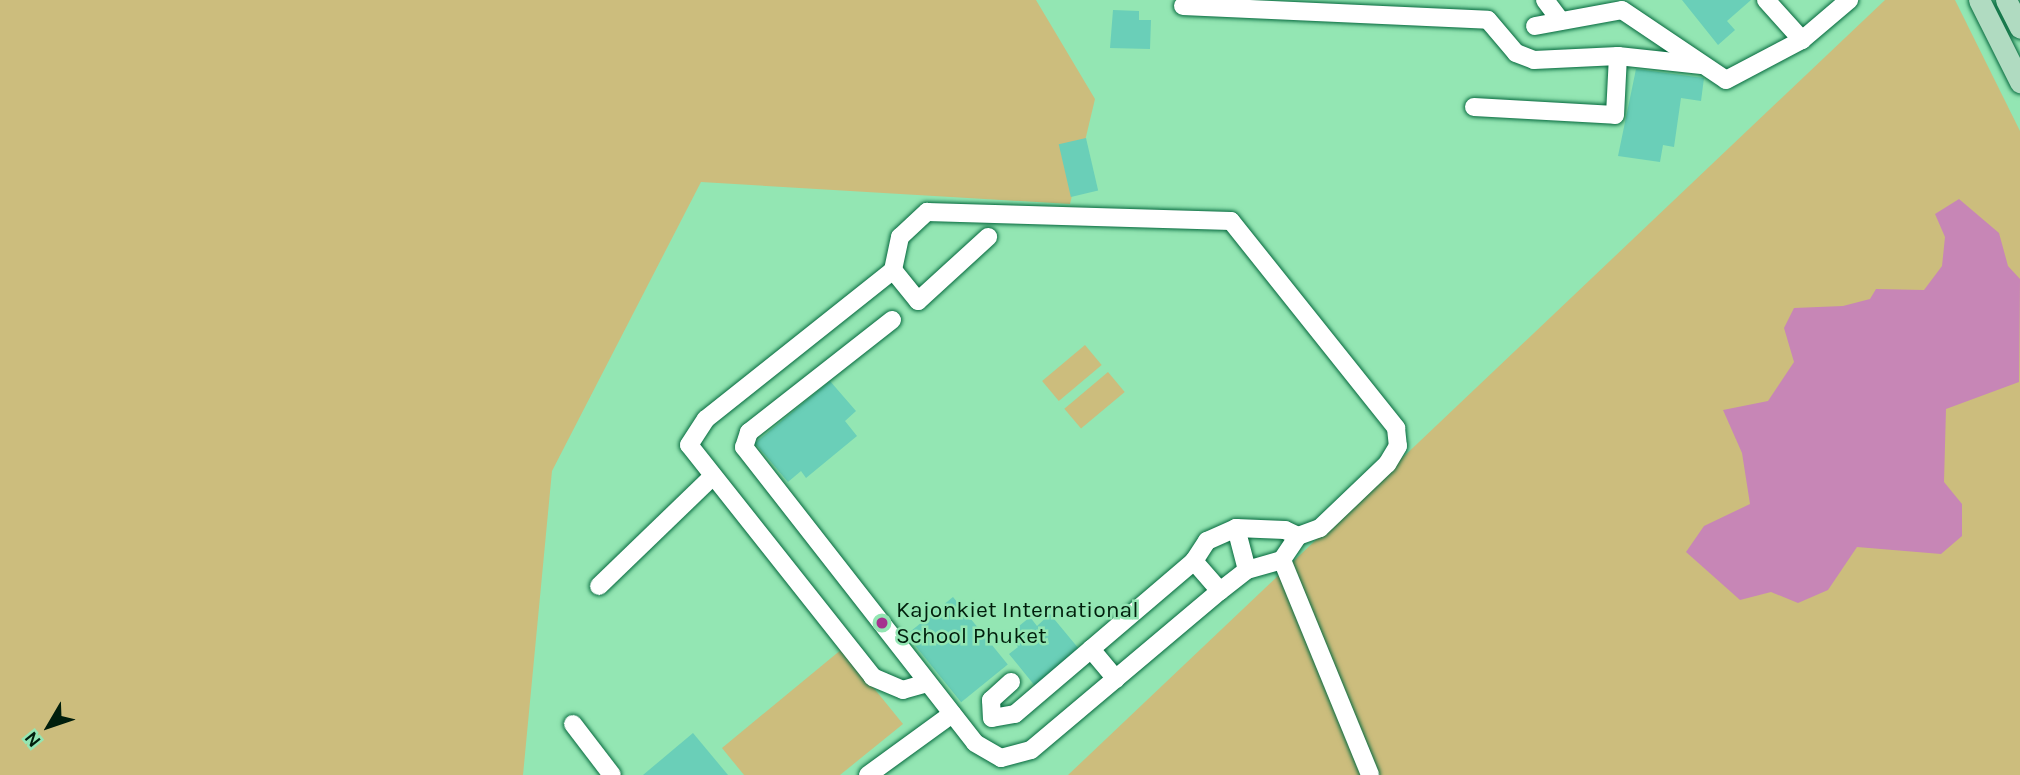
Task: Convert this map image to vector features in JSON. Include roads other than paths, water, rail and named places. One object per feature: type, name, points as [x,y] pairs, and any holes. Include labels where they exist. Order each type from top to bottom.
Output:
[{"type":"main road","points":[[1979,0],[2020,82]]},
{"type":"main road","points":[[2006,0],[2020,28]]},
{"type":"street","points":[[1545,0],[1561,21]]},
{"type":"street","points":[[1766,0],[1802,40]]},
{"type":"street","points":[[1535,26],[1621,5],[1650,23],[1702,65],[1726,80],[1738,79],[1802,40],[1849,0]]},
{"type":"street","points":[[1183,6],[1488,20],[1516,53],[1534,60],[1618,57],[1702,65]]},
{"type":"street","points":[[1474,107],[1615,115],[1618,57]]},
{"type":"street","points":[[927,683],[903,690],[873,677],[712,477],[689,445],[694,431],[893,270],[900,237],[926,212],[1231,221],[1395,429],[1398,446],[1387,464],[1320,528],[1298,536],[1284,563],[1370,775]]},
{"type":"street","points":[[893,270],[918,301],[988,237]]},
{"type":"street","points":[[892,320],[749,432],[744,447],[927,683],[988,753],[1016,757],[1116,679],[1247,570],[1284,563]]},
{"type":"street","points":[[599,586],[712,477]]},
{"type":"street","points":[[1011,682],[991,700],[992,718],[1016,714],[1194,561],[1216,534],[1236,528],[1285,530],[1298,536]]},
{"type":"street","points":[[1236,528],[1247,570]]},
{"type":"street","points":[[1194,561],[1220,591]]},
{"type":"street","points":[[1091,649],[1116,679]]},
{"type":"street","points":[[868,775],[952,714]]},
{"type":"street","points":[[573,724],[612,775]]},
{"type":"place","name":"Kajonkiet International School Phuket","points":[[882,623]]}]
